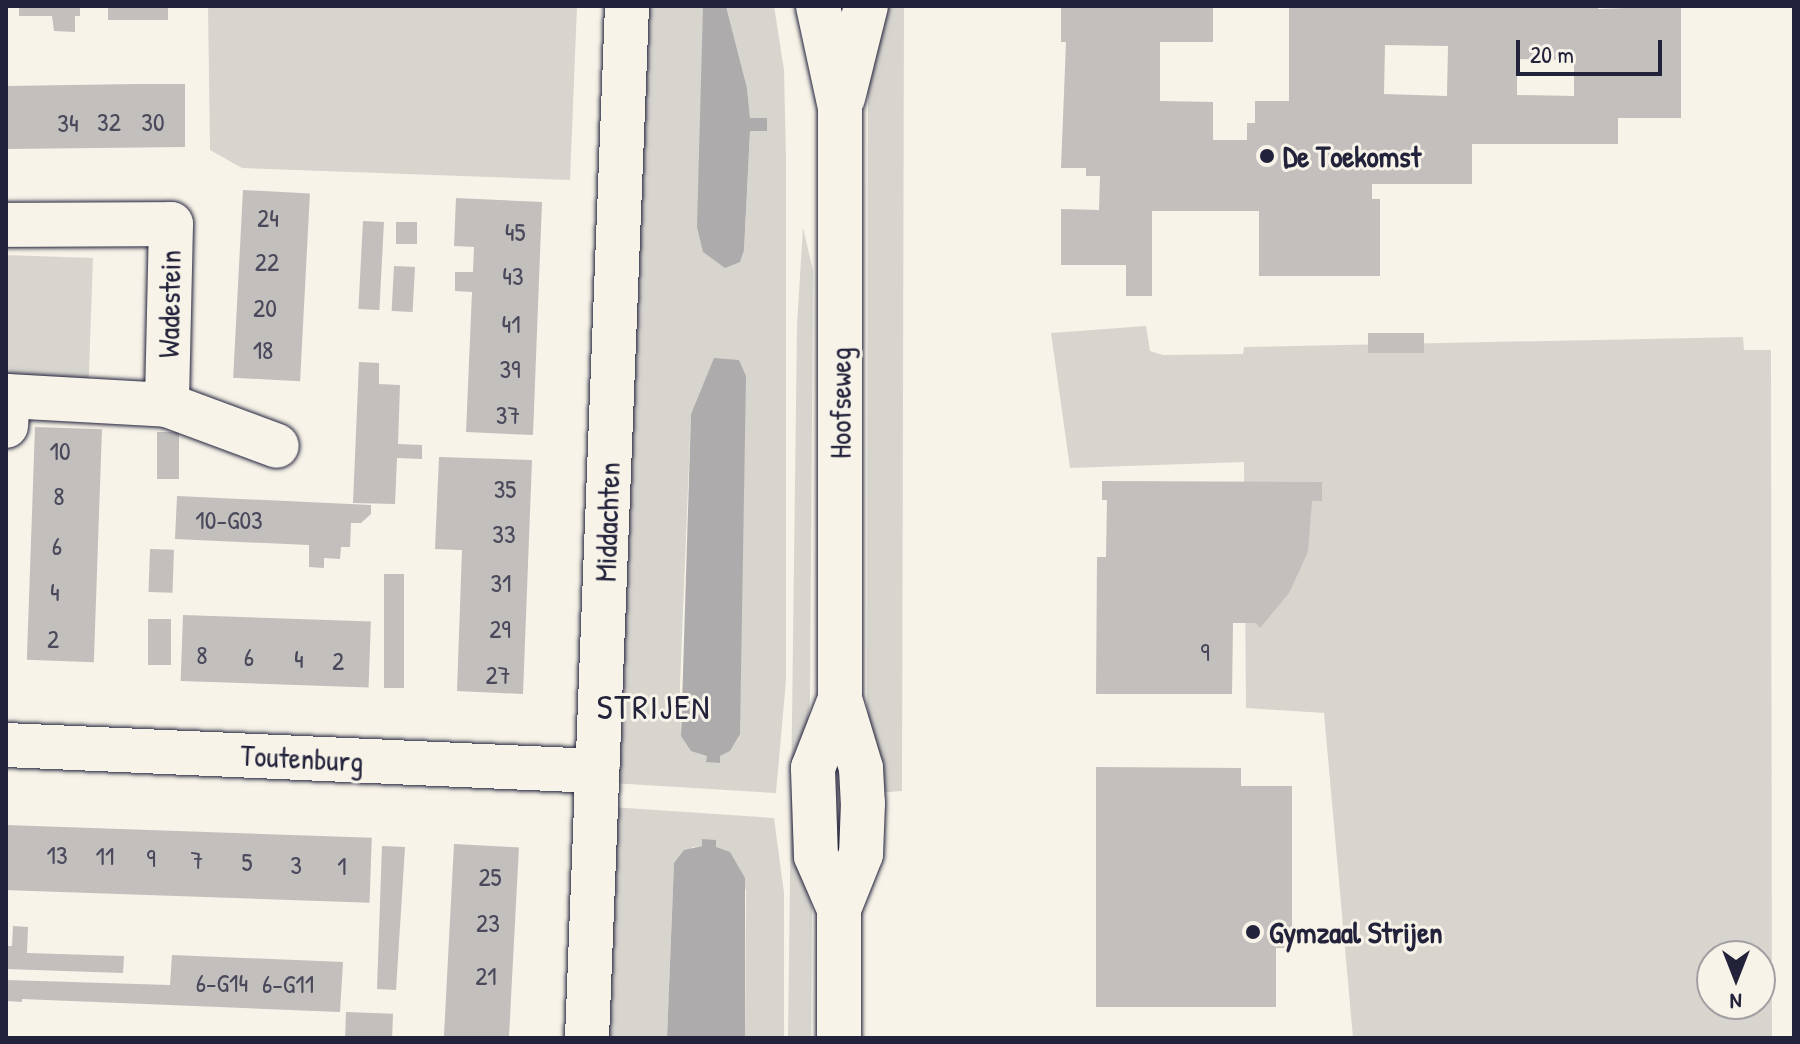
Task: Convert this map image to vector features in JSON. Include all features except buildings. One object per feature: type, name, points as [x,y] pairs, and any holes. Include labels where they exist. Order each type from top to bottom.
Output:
[{"type":"street","name":"Middachten","points":[[587,1038],[627,6]]},
{"type":"street","name":"Hoofseweg","points":[[818,6],[840,108],[840,699],[861,768],[863,803],[861,854],[839,909],[839,1038]]},
{"type":"street","name":"Hoofseweg","points":[[840,108],[866,6]]},
{"type":"street","name":"Wadestein","points":[[6,225],[171,224],[167,405]]},
{"type":"street","points":[[6,426],[8,396],[167,405],[277,446]]},
{"type":"street","name":"Toutenburg","points":[[6,745],[597,771]]},
{"type":"shaded area","points":[[208,6],[577,6],[570,180],[242,168],[210,150]]},
{"type":"shaded area","points":[[642,6],[703,6],[744,250],[750,131],[767,130],[750,119],[747,88],[726,6],[774,6],[784,70],[786,158],[786,680],[776,793],[611,783]],"holes":[[[715,358],[719,763],[681,736],[680,686],[691,414]]]},
{"type":"shaded area","points":[[703,6],[726,6],[747,88],[750,118],[767,118],[767,131],[750,131],[744,250],[740,262],[725,268],[703,252],[697,227]]},
{"type":"shaded area","points":[[882,6],[904,6],[902,791],[875,793],[867,705],[868,92]]},
{"type":"shaded area","points":[[803,228],[813,270],[810,698],[804,757],[804,851],[812,910],[811,1038],[788,1038],[797,324]]},
{"type":"shaded area","points":[[6,255],[93,258],[88,390],[6,387]]},
{"type":"shaded area","points":[[1146,326],[1150,351],[1163,355],[1243,354],[1244,347],[1743,337],[1744,350],[1771,350],[1772,940],[1696,940],[1696,1020],[1772,1020],[1772,1038],[1353,1038],[1324,713],[1246,708],[1244,462],[1070,468],[1051,333]]},
{"type":"shaded area","points":[[714,358],[739,360],[746,376],[740,734],[730,751],[720,756],[720,763],[706,762],[707,756],[691,751],[681,736],[691,414]]},
{"type":"shaded area","points":[[611,807],[774,818],[784,893],[784,1038],[745,1038],[746,890],[716,847],[703,839],[702,846],[693,847],[674,863],[667,1038],[601,1038]]},
{"type":"shaded area","points":[[702,839],[716,840],[716,847],[730,852],[745,878],[745,1038],[667,1038],[674,863],[684,850],[702,846]]},
{"type":"place","name":"De Toekomst","points":[[1267,156]]},
{"type":"place","name":"Gymzaal Strijen","points":[[1253,932]]},
{"type":"district","name":"STRIJEN","points":[[654,708]]}]
